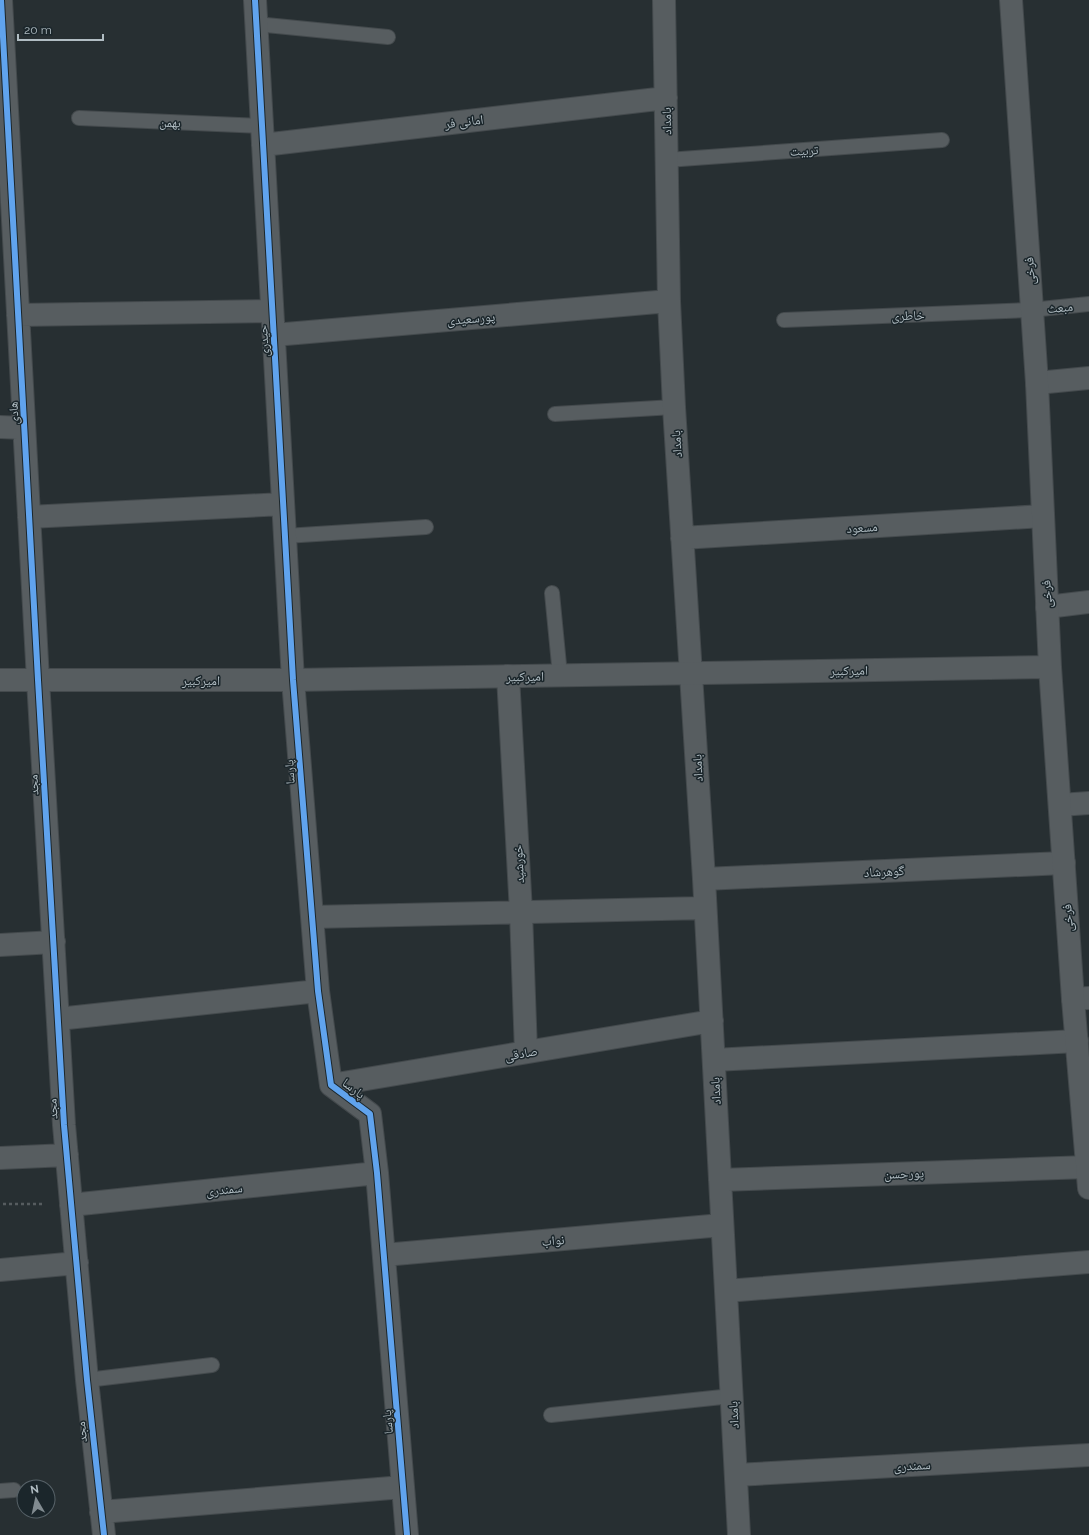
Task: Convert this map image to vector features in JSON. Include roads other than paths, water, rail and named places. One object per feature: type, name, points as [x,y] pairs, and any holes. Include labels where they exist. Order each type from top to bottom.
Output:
[{"type":"street","name":"هادی","points":[[1,0],[38,680]]},
{"type":"street","name":"حیدری","points":[[255,0],[293,680]]},
{"type":"street","name":"بامداد","points":[[664,0],[669,301],[674,407],[704,879],[739,1535]]},
{"type":"street","name":"فرخی","points":[[1011,0],[1032,310],[1050,667],[1064,863],[1081,998],[1077,1041],[1087,1132],[1088,1178]]},
{"type":"street","name":"امانی فر","points":[[262,136],[666,98]]},
{"type":"street","name":"پورسعیدی","points":[[274,335],[669,301]]},
{"type":"street","points":[[18,314],[272,311]]},
{"type":"street","points":[[1036,383],[1089,378]]},
{"type":"street","points":[[0,427],[24,428]]},
{"type":"street","points":[[29,517],[283,504]]},
{"type":"street","name":"مسعود","points":[[682,538],[1043,516]]},
{"type":"street","points":[[1047,606],[1089,602]]},
{"type":"street","name":"امیرکبیر","points":[[0,680],[293,680],[1050,667]]},
{"type":"street","name":"خورشید","points":[[508,676],[521,912],[526,1052]]},
{"type":"street","name":"مجد","points":[[38,680],[67,1155],[87,1380],[104,1535]]},
{"type":"street","name":"پارسا","points":[[293,680],[318,991],[331,1085],[370,1114],[377,1173],[407,1535]]},
{"type":"street","points":[[1060,805],[1089,803]]},
{"type":"street","name":"گوهرشاد","points":[[704,879],[1064,863]]},
{"type":"street","points":[[312,917],[705,908]]},
{"type":"street","points":[[0,945],[54,942]]},
{"type":"street","points":[[58,1019],[318,991]]},
{"type":"street","name":"صادقی","points":[[331,1085],[712,1021]]},
{"type":"street","points":[[714,1060],[1077,1041]]},
{"type":"street","points":[[0,1158],[67,1155]]},
{"type":"street","name":"سمندری","points":[[71,1205],[377,1173]]},
{"type":"street","name":"پورحسن","points":[[720,1180],[1088,1178]]},
{"type":"street","name":"نواب","points":[[384,1255],[722,1225]]},
{"type":"street","points":[[726,1291],[1089,1262]]},
{"type":"street","points":[[0,1270],[77,1263]]},
{"type":"street","name":"سمندری","points":[[736,1475],[1089,1455]]},
{"type":"street","points":[[101,1512],[403,1487]]},
{"type":"lane","points":[[256,24],[388,37]]},
{"type":"lane","name":"بهمن","points":[[78,118],[262,136]]},
{"type":"lane","name":"تربیت","points":[[667,160],[942,140]]},
{"type":"lane","name":"مبعث","points":[[1032,310],[1089,304]]},
{"type":"lane","name":"خاطری","points":[[784,320],[1032,310]]},
{"type":"lane","points":[[555,414],[674,407]]},
{"type":"lane","points":[[285,536],[426,527]]},
{"type":"lane","points":[[552,593],[560,675]]},
{"type":"lane","points":[[87,1380],[212,1365]]},
{"type":"lane","points":[[551,1415],[732,1396]]},
{"type":"lane","points":[[0,1491],[14,1490]]}]
